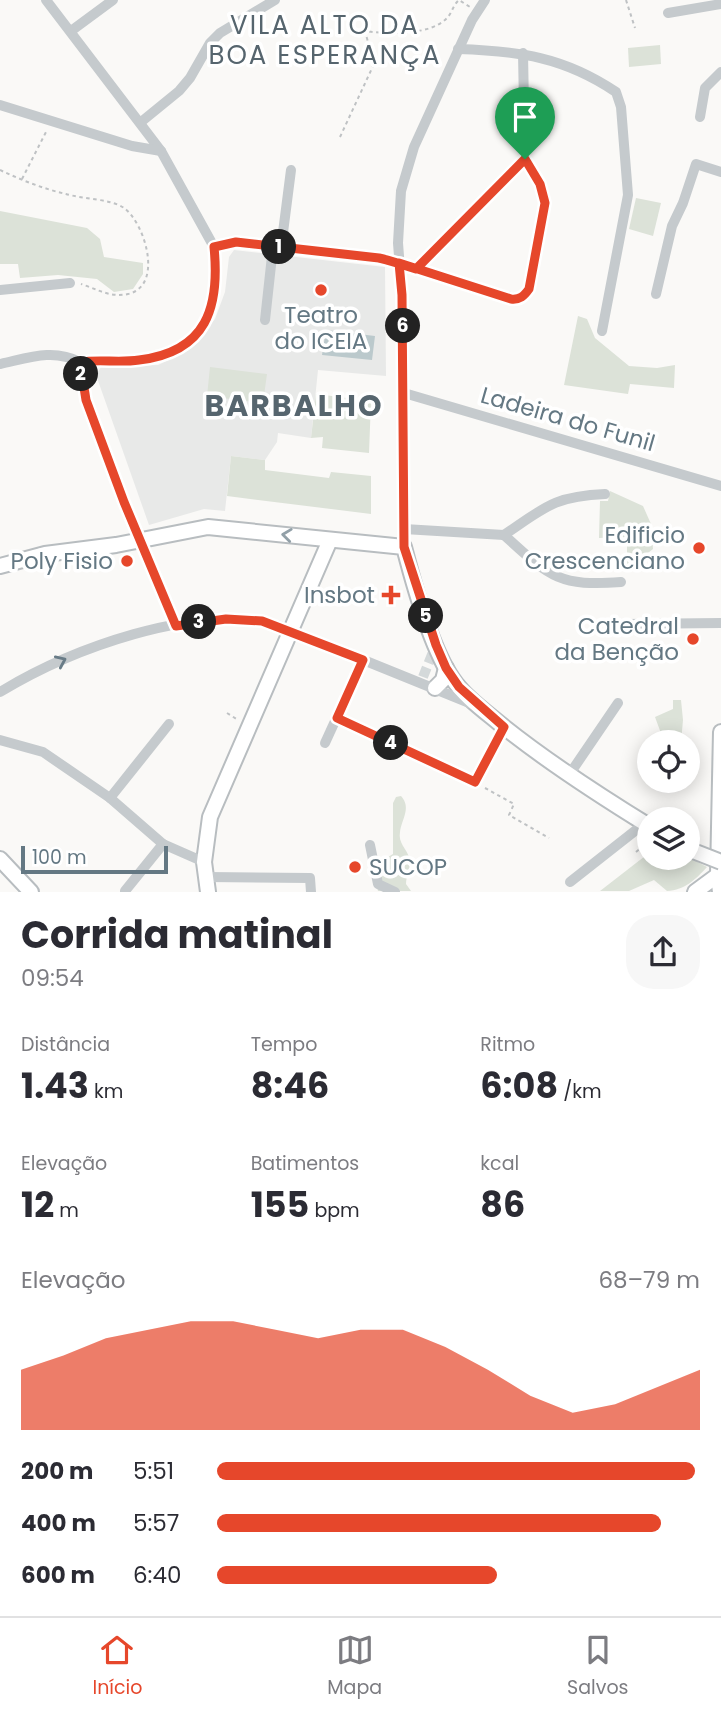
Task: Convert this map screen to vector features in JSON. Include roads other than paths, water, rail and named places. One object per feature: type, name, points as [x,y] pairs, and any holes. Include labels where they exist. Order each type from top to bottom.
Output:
[{"type":"main road","points":[[0,566],[45,554],[208,527],[404,547],[435,649],[459,687],[504,727],[569,775],[637,819]]},
{"type":"main road","points":[[207,884],[204,862],[210,817],[330,540]]},
{"type":"main road","points":[[435,688],[443,680],[446,668]]},
{"type":"main road","points":[[720,891],[721,732]]},
{"type":"main road","points":[[700,856],[720,868]]},
{"type":"main road","points":[[0,859],[31,891]]},
{"type":"main road","points":[[695,891],[720,868]]},
{"type":"street","points":[[0,364],[51,354],[68,356],[80,362],[150,359],[169,353],[186,342],[203,324],[212,309],[216,289],[214,247],[161,151],[47,0]]},
{"type":"street","points":[[71,31],[113,0]]},
{"type":"street","points":[[141,122],[179,91],[190,78],[210,43],[220,33],[275,0]]},
{"type":"street","points":[[404,547],[404,393],[398,243],[404,175],[458,49],[477,10],[485,0]]},
{"type":"street","points":[[668,13],[721,4]]},
{"type":"street","points":[[458,49],[523,53],[541,57],[617,92],[628,195],[602,331]]},
{"type":"street","points":[[214,247],[236,242],[379,258],[511,299],[521,298],[529,289],[545,210],[540,184],[525,159],[523,53]]},
{"type":"street","points":[[700,117],[705,88],[721,72]]},
{"type":"street","points":[[0,105],[132,146],[161,151]]},
{"type":"street","points":[[416,269],[525,159]]},
{"type":"street","points":[[656,294],[671,226],[683,203],[696,164],[721,172]]},
{"type":"street","points":[[265,320],[291,170]]},
{"type":"street","points":[[0,290],[70,282]]},
{"type":"street","points":[[80,362],[86,400],[176,626]]},
{"type":"street","name":"Ladeira do Funil","points":[[404,393],[721,486]]},
{"type":"street","points":[[404,529],[504,535],[557,501],[572,497],[605,495]]},
{"type":"street","points":[[504,535],[554,576],[581,584],[621,582]]},
{"type":"street","points":[[0,692],[78,653],[111,641],[206,621],[248,619],[277,625],[363,660],[422,680],[480,707]]},
{"type":"street","points":[[626,624],[721,622]]},
{"type":"street","points":[[325,743],[363,660]]},
{"type":"street","points":[[569,775],[618,703]]},
{"type":"street","points":[[337,718],[475,782],[504,727]]},
{"type":"street","points":[[110,799],[169,724]]},
{"type":"street","points":[[0,740],[43,752],[110,799],[163,844],[204,862]]},
{"type":"street","points":[[570,882],[637,832]]},
{"type":"street","points":[[125,891],[163,844]]},
{"type":"street","points":[[370,845],[378,884],[395,891]]},
{"type":"street","points":[[207,884],[310,878],[311,891]]},
{"type":"tunnel","points":[[423,677],[433,652]]},
{"type":"place","name":"Teatro do ICEIA","points":[[321,290]]},
{"type":"place","name":"Edificio Crescenciano","points":[[699,548]]},
{"type":"place","name":"Poly Fisio","points":[[127,561]]},
{"type":"place","name":"Insbot","points":[[391,595]]},
{"type":"place","name":"Catedral da Benção","points":[[693,639]]},
{"type":"place","name":"SUCOP","points":[[355,867]]},
{"type":"district","name":"VILA ALTO DA BOA ESPERANÇA","points":[[325,40]]},
{"type":"district","name":"BARBALHO","points":[[294,406]]}]
